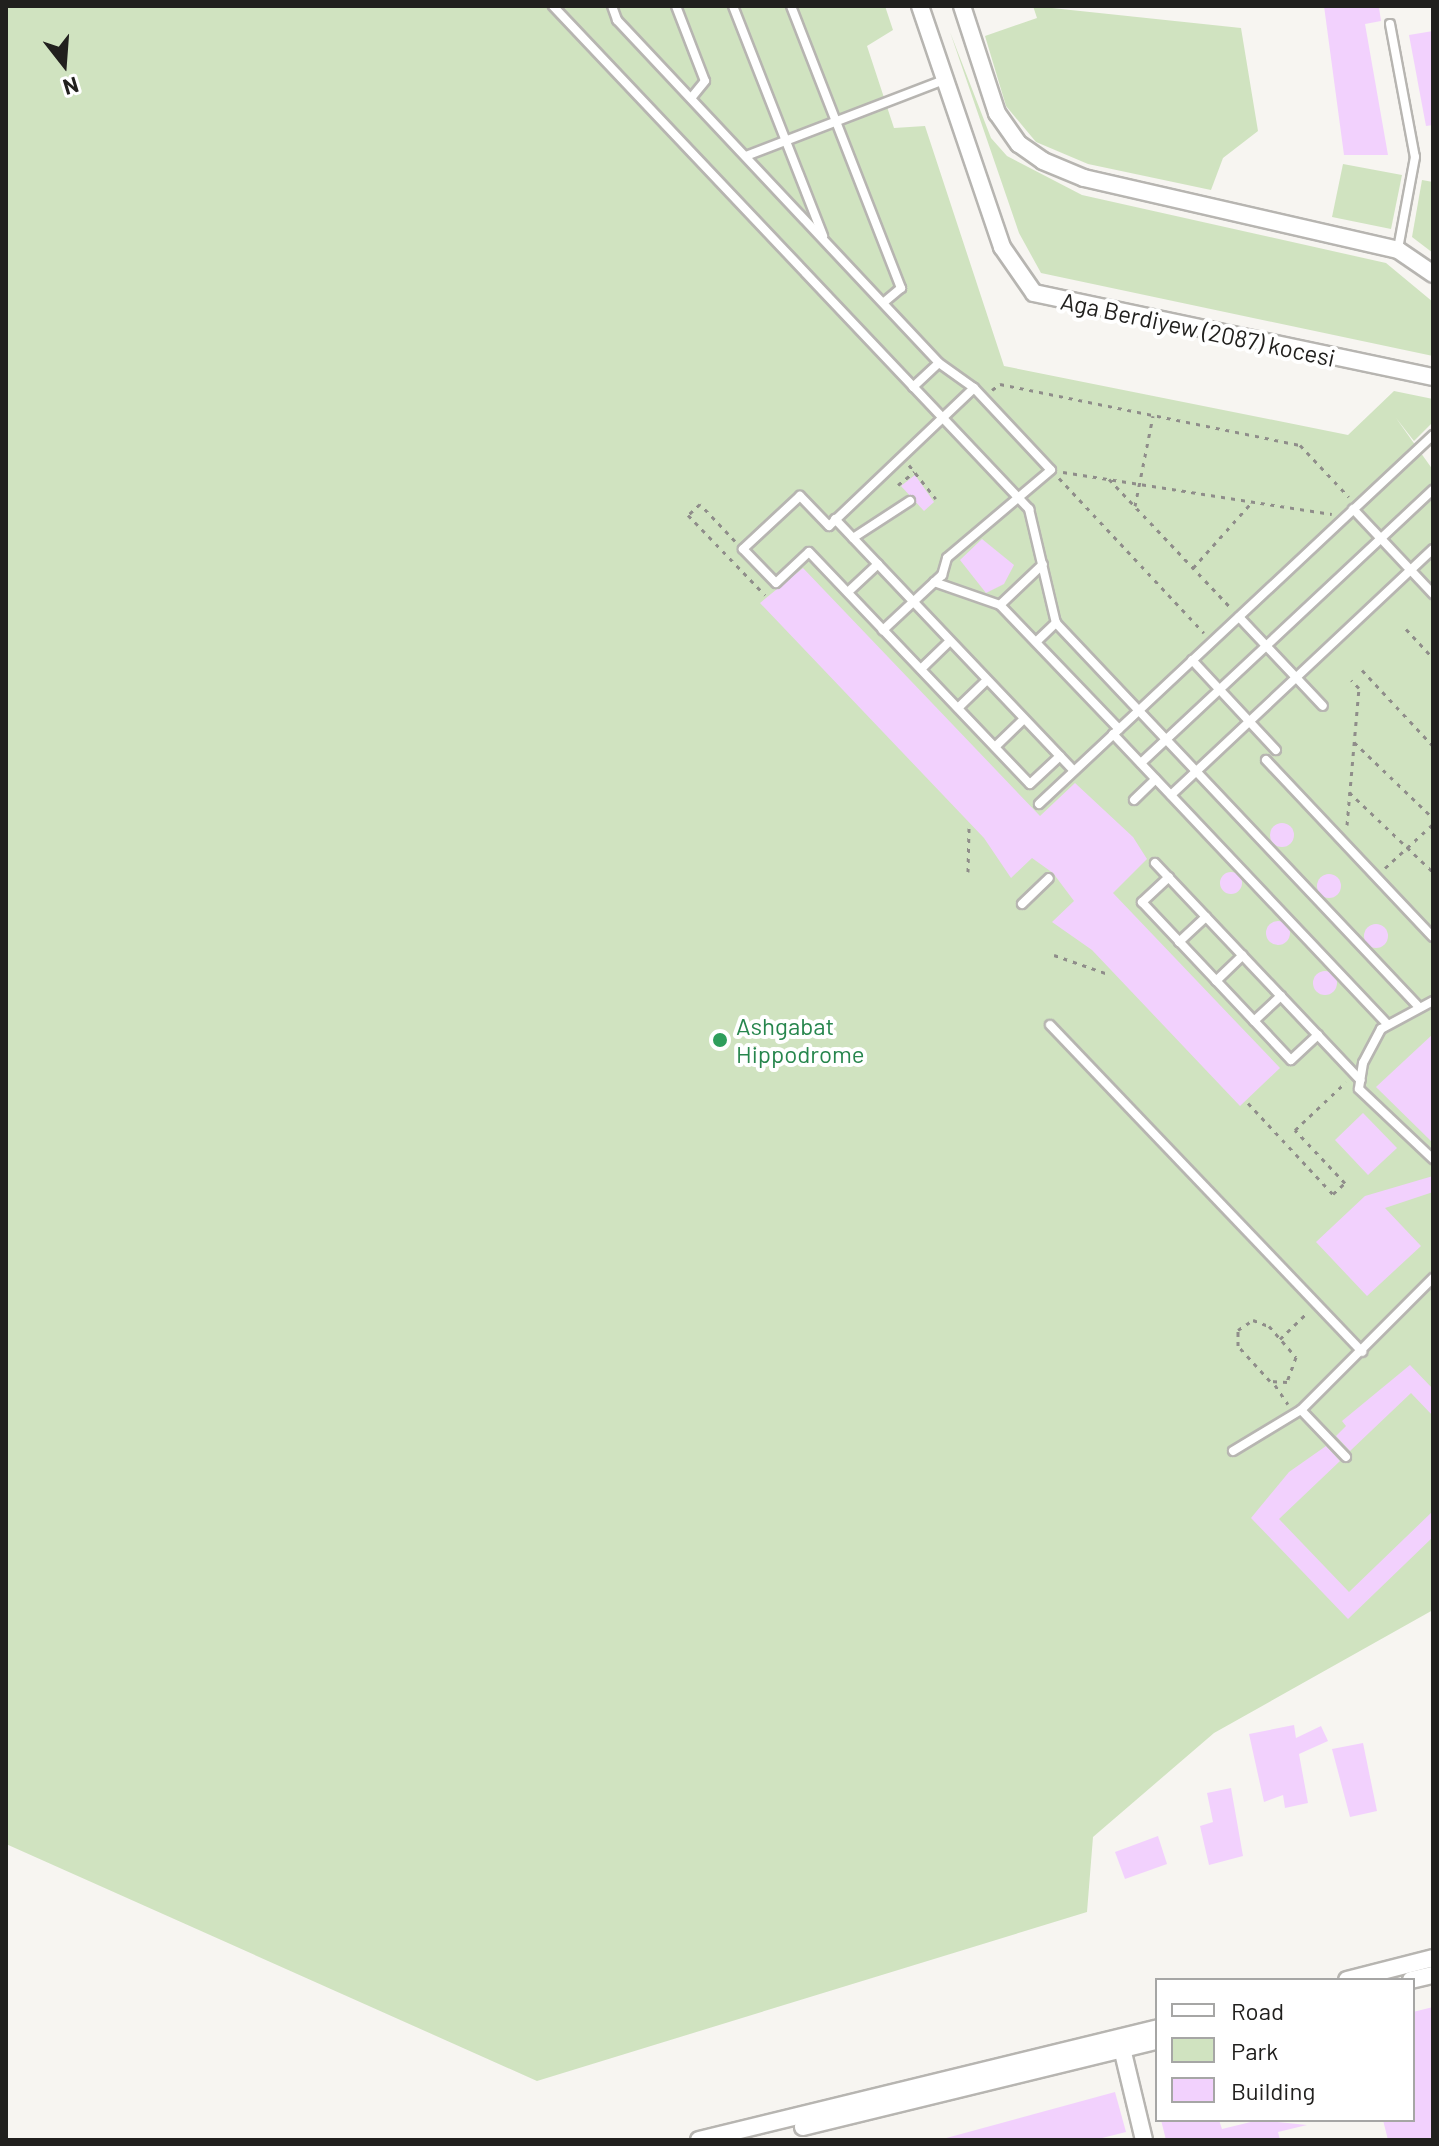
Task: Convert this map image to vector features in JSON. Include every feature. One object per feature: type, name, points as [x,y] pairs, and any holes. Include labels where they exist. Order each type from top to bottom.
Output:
[{"type":"street","name":"Aga Berdiyew (2087) kocesi","points":[[920,6],[1002,247],[1034,293],[1433,377]]},
{"type":"street","points":[[962,6],[997,113],[1019,144],[1043,161],[1084,178],[1398,250],[1433,274]]},
{"type":"street","points":[[1355,1978],[1433,1958]]},
{"type":"street","points":[[747,2140],[1121,2044],[1155,2029]]},
{"type":"street","points":[[699,2140],[726,2137],[1121,2044],[1155,2041]]},
{"type":"street","points":[[1121,2044],[1144,2140]]},
{"type":"lane","points":[[553,6],[1021,500],[1043,564],[1056,623],[1417,1005]]},
{"type":"lane","points":[[612,6],[691,98],[939,363],[974,388],[1051,470],[1021,500],[947,558],[934,582],[883,630]]},
{"type":"lane","points":[[676,6],[705,81],[691,98]]},
{"type":"lane","points":[[733,6],[825,241]]},
{"type":"lane","points":[[791,6],[901,288],[883,303]]},
{"type":"lane","points":[[1390,24],[1415,157],[1398,250]]},
{"type":"lane","points":[[746,156],[944,80]]},
{"type":"lane","points":[[913,387],[939,363]]},
{"type":"lane","points":[[974,388],[829,526],[800,496],[743,549],[776,583],[809,552],[1030,784],[1060,756]]},
{"type":"lane","points":[[1039,804],[1433,435]]},
{"type":"lane","points":[[1141,763],[1433,490]]},
{"type":"lane","points":[[853,538],[910,501]]},
{"type":"lane","points":[[1355,508],[1433,594]]},
{"type":"lane","points":[[835,519],[1074,771]]},
{"type":"lane","points":[[1171,795],[1433,549]]},
{"type":"lane","points":[[848,592],[878,564]]},
{"type":"lane","points":[[1000,605],[1043,564]]},
{"type":"lane","points":[[934,582],[1000,605],[1141,763],[1387,1024]]},
{"type":"lane","points":[[1239,617],[1323,706]]},
{"type":"lane","points":[[1036,642],[1056,623]]},
{"type":"lane","points":[[921,669],[950,641]]},
{"type":"lane","points":[[1192,660],[1276,750]]},
{"type":"lane","points":[[958,708],[987,680]]},
{"type":"lane","points":[[995,747],[1024,719]]},
{"type":"lane","points":[[1266,760],[1433,937]]},
{"type":"lane","points":[[1134,800],[1156,779]]},
{"type":"lane","points":[[1155,863],[1357,1077],[1366,1097],[1433,1159]]},
{"type":"lane","points":[[1169,877],[1142,902],[1179,942],[1291,1060],[1318,1035]]},
{"type":"lane","points":[[1022,904],[1049,878]]},
{"type":"lane","points":[[1179,942],[1206,917]]},
{"type":"lane","points":[[1216,981],[1243,955]]},
{"type":"lane","points":[[1254,1021],[1281,996]]},
{"type":"lane","points":[[1357,1077],[1367,1051],[1387,1024],[1417,1005],[1433,1001]]},
{"type":"lane","points":[[1050,1025],[1362,1352]]},
{"type":"lane","points":[[1233,1451],[1298,1411],[1362,1352],[1433,1278]]},
{"type":"lane","points":[[1298,1411],[1346,1457]]},
{"type":"path","points":[[983,398],[1000,384],[1300,445],[1355,508]]},
{"type":"path","points":[[1135,506],[1153,415]]},
{"type":"path","points":[[902,456],[936,499]]},
{"type":"path","points":[[1051,470],[1253,501],[1342,521]]},
{"type":"path","points":[[1051,470],[1212,641]]},
{"type":"path","points":[[898,485],[914,472]]},
{"type":"path","points":[[1109,479],[1239,617]]},
{"type":"path","points":[[1193,568],[1253,501]]},
{"type":"path","points":[[743,549],[700,504],[688,515],[765,595]]},
{"type":"path","points":[[1406,629],[1433,658]]},
{"type":"path","points":[[1362,670],[1433,746]]},
{"type":"path","points":[[1339,837],[1349,792],[1359,688],[1351,680]]},
{"type":"path","points":[[1354,742],[1433,821],[1376,877]]},
{"type":"path","points":[[1349,792],[1433,872]]},
{"type":"path","points":[[968,872],[969,828]]},
{"type":"path","points":[[1054,955],[1108,974]]},
{"type":"path","points":[[1248,1103],[1333,1194],[1345,1183],[1295,1130],[1357,1077]]},
{"type":"path","points":[[1280,1339],[1316,1304]]},
{"type":"path","points":[[1275,1383],[1297,1369],[1280,1339],[1258,1320],[1236,1335],[1241,1352],[1275,1383],[1298,1411]]},
{"type":"green space","name":"Ashgabat Hippodrome","points":[[6,6],[885,6],[893,30],[867,46],[894,128],[925,126],[1004,366],[1348,435],[1394,391],[1433,399],[1433,422],[1414,441],[1396,418],[1433,470],[1433,1610],[1214,1733],[1093,1837],[1087,1912],[537,2081],[6,1844]]},
{"type":"green space","points":[[1033,6],[1241,28],[1258,131],[1223,158],[1211,190],[1088,164],[1036,142],[1006,106],[985,36],[1037,18]]},
{"type":"green space","points":[[950,32],[991,138],[1007,156],[1082,195],[1386,263],[1433,302],[1433,356],[1041,273],[1019,233]]},
{"type":"green space","points":[[1343,164],[1402,175],[1391,229],[1332,217]]},
{"type":"green space","points":[[1422,180],[1433,182],[1433,253],[1412,237]]},
{"type":"building","points":[[1324,6],[1379,7],[1381,21],[1365,24],[1388,155],[1344,155]]},
{"type":"building","points":[[1433,31],[1433,125],[1426,126],[1409,35]]},
{"type":"building","points":[[915,475],[934,502],[924,511],[901,486]]},
{"type":"building","points":[[982,539],[1014,565],[1004,584],[986,593],[960,560]]},
{"type":"building","points":[[803,568],[1040,816],[1075,783],[1133,837],[1147,859],[1113,893],[1280,1068],[1240,1106],[1092,950],[1052,922],[1074,901],[1053,873],[1032,858],[1011,878],[984,838],[760,603]]},
{"type":"building","points":[[1277,823],[1287,823],[1294,830],[1294,840],[1287,847],[1277,847],[1270,840],[1270,830]]},
{"type":"building","points":[[1231,872],[1239,875],[1242,883],[1239,891],[1231,894],[1223,891],[1220,883],[1223,875]]},
{"type":"building","points":[[1329,874],[1338,877],[1341,886],[1338,895],[1329,898],[1320,895],[1317,886],[1320,877]]},
{"type":"building","points":[[1278,921],[1286,925],[1290,933],[1286,941],[1278,945],[1270,941],[1266,933],[1270,925]]},
{"type":"building","points":[[1376,924],[1385,927],[1388,936],[1385,945],[1376,948],[1367,945],[1364,936],[1367,927]]},
{"type":"building","points":[[1325,971],[1333,975],[1337,983],[1333,991],[1325,995],[1317,991],[1313,983],[1317,975]]},
{"type":"building","points":[[1433,1034],[1433,1143],[1376,1087]]},
{"type":"building","points":[[1363,1113],[1397,1148],[1368,1175],[1335,1140]]},
{"type":"building","points":[[1433,1176],[1433,1192],[1385,1208],[1421,1246],[1367,1296],[1316,1242],[1365,1196]]},
{"type":"building","points":[[1410,1365],[1433,1389],[1433,1416],[1411,1393],[1350,1451],[1336,1436],[1346,1426],[1342,1421]]},
{"type":"building","points":[[1326,1446],[1340,1461],[1279,1519],[1349,1592],[1433,1511],[1433,1537],[1348,1619],[1251,1518],[1289,1472]]},
{"type":"building","points":[[1294,1725],[1296,1738],[1321,1726],[1328,1741],[1299,1754],[1308,1803],[1285,1808],[1283,1795],[1264,1802],[1249,1734]]},
{"type":"building","points":[[1363,1743],[1377,1811],[1350,1817],[1332,1749]]},
{"type":"building","points":[[1231,1788],[1243,1856],[1209,1865],[1200,1826],[1213,1822],[1207,1793]]},
{"type":"building","points":[[1158,1836],[1167,1864],[1125,1879],[1115,1852]]},
{"type":"building","points":[[1433,2007],[1433,2140],[1388,2140],[1384,2122],[1415,2122],[1415,2012]]},
{"type":"building","points":[[1115,2092],[1126,2132],[1094,2140],[939,2140]]},
{"type":"building","points":[[1162,2122],[1220,2122],[1222,2129],[1251,2122],[1307,2125],[1278,2132],[1280,2140],[1166,2140]]},
{"type":"place","name":"Ashgabat Hippodrome","points":[[720,1040]]}]
